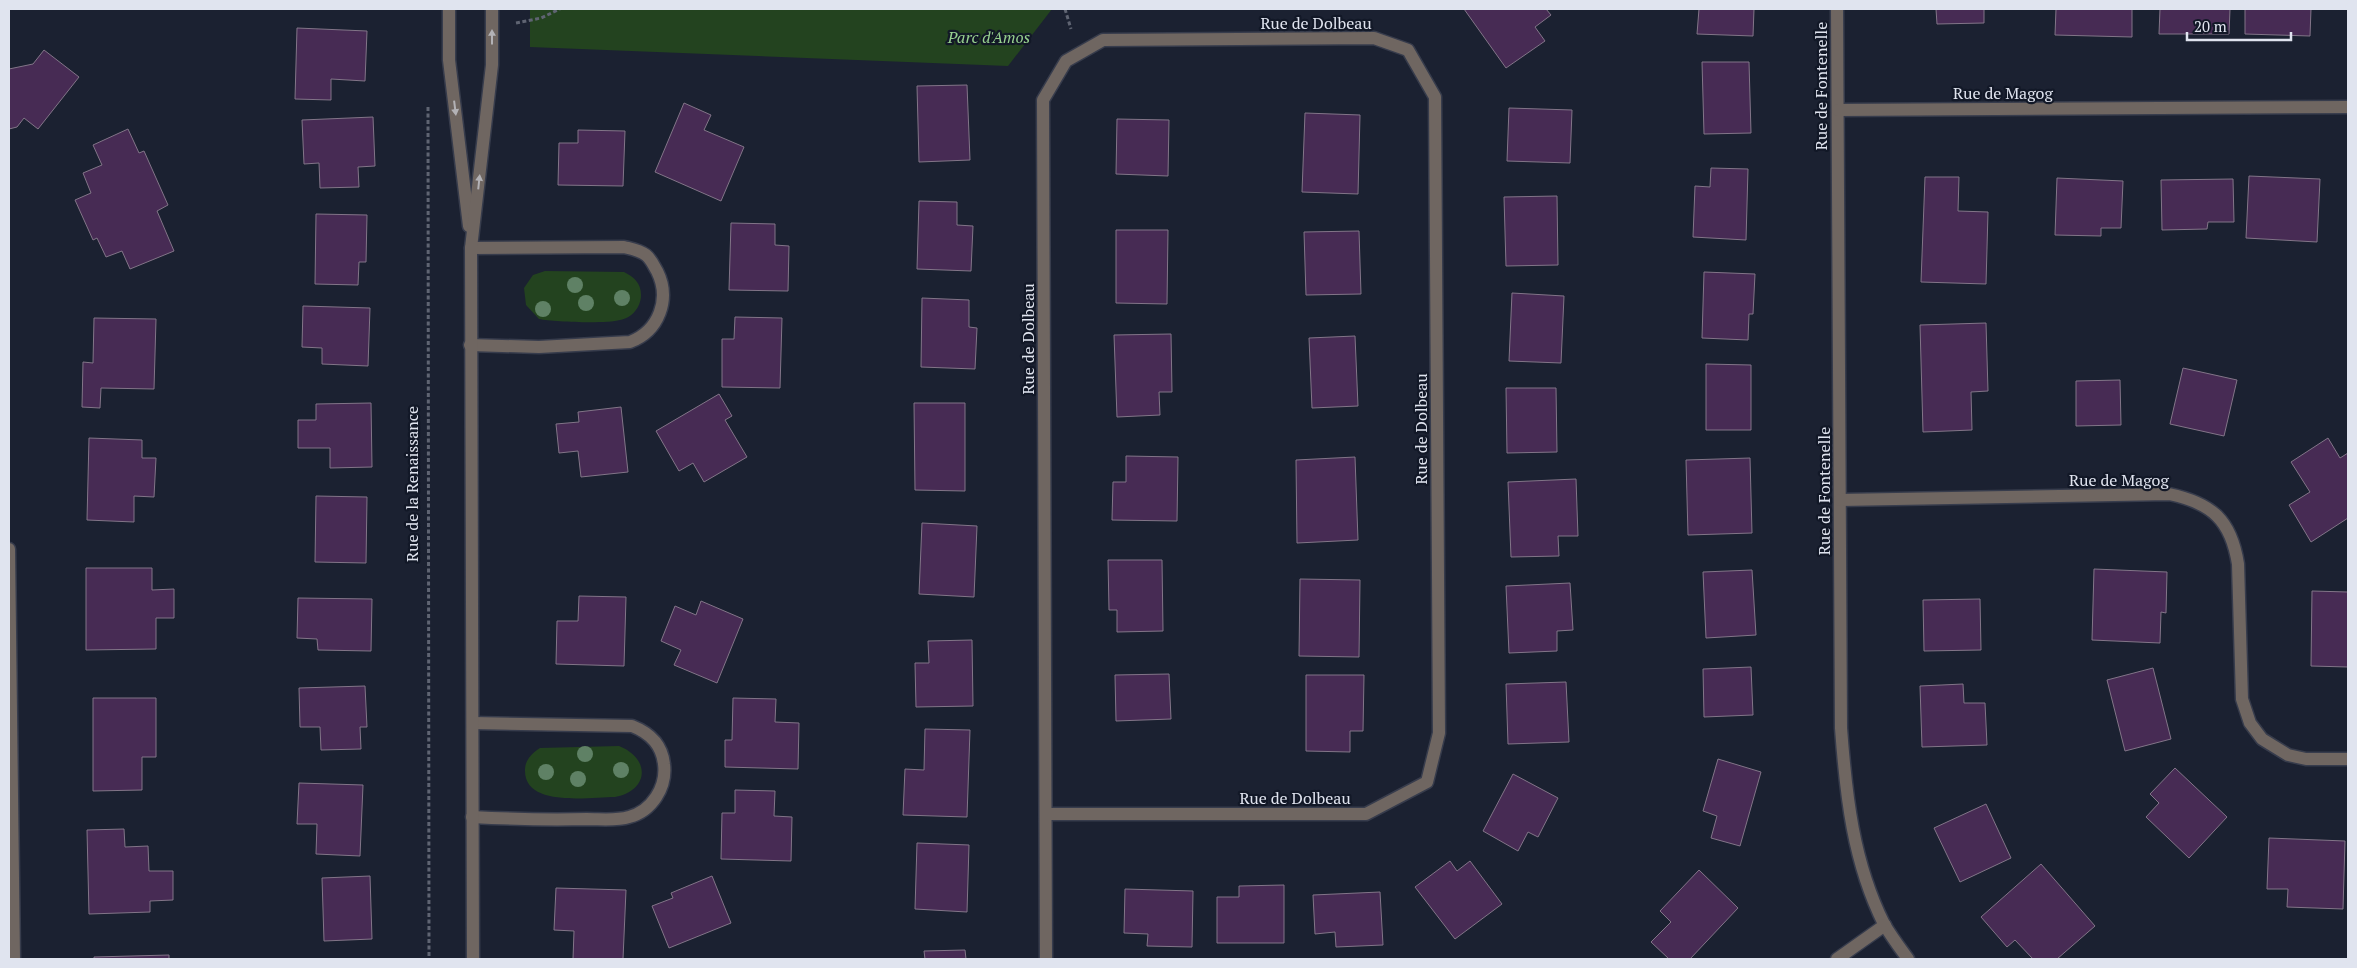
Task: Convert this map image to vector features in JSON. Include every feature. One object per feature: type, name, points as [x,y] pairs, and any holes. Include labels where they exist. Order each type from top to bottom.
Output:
[{"type":"street","points":[[449,9],[449,60],[471,248]]},
{"type":"street","points":[[472,959],[471,248],[492,65],[492,9]]},
{"type":"street","name":"Rue de Fontenelle","points":[[1837,9],[1841,728],[1846,796],[1854,841],[1866,882],[1885,925],[1908,959]]},
{"type":"street","name":"Rue de Dolbeau","points":[[1046,814],[1366,814],[1427,782],[1439,733],[1434,97],[1408,50],[1374,38],[1103,40],[1066,61],[1043,100],[1046,959]]},
{"type":"street","name":"Rue de Magog","points":[[1838,110],[2348,107]]},
{"type":"street","points":[[470,345],[539,346],[630,342],[640,338],[654,324],[663,302],[660,277],[648,256],[639,251],[624,247],[471,248]]},
{"type":"street","name":"Rue de Magog","points":[[1840,500],[2169,494],[2202,503],[2218,517],[2235,546],[2238,564],[2242,699],[2250,724],[2262,739],[2288,755],[2306,759],[2348,759]]},
{"type":"street","points":[[9,549],[14,959]]},
{"type":"street","points":[[472,723],[616,724],[632,726],[652,737],[659,745],[665,767],[663,780],[656,798],[649,806],[630,817],[541,820],[472,817]]},
{"type":"street","points":[[1837,959],[1885,925]]},
{"type":"path","points":[[508,25],[541,18],[560,9]]},
{"type":"path","name":"Rue de la Renaissance","points":[[428,103],[429,959]]},
{"type":"green space","name":"Parc d'Amos","points":[[530,9],[1052,9],[1008,66],[530,47]]},
{"type":"green space","points":[[545,271],[624,272],[634,278],[638,284],[641,291],[641,299],[635,311],[624,319],[604,322],[580,322],[539,319],[526,305],[524,288],[533,275]]},
{"type":"green space","points":[[619,746],[629,751],[641,766],[640,781],[635,788],[626,793],[615,797],[560,798],[535,790],[528,782],[525,770],[526,763],[540,748]]},
{"type":"building","points":[[1464,9],[1546,9],[1551,15],[1535,27],[1545,41],[1506,68]]},
{"type":"building","points":[[1699,9],[1754,9],[1753,36],[1697,34]]},
{"type":"building","points":[[1936,9],[1984,9],[1984,23],[1937,24]]},
{"type":"building","points":[[2056,9],[2132,9],[2132,37],[2055,35]]},
{"type":"building","points":[[2160,9],[2230,9],[2229,34],[2159,34]]},
{"type":"building","points":[[2245,9],[2311,9],[2310,36],[2245,34]]},
{"type":"building","points":[[297,28],[367,31],[365,81],[331,79],[331,100],[295,99]]},
{"type":"building","points":[[44,50],[79,77],[38,129],[24,118],[17,127],[9,129],[9,69],[33,64]]},
{"type":"building","points":[[1702,62],[1749,62],[1751,133],[1704,134]]},
{"type":"building","points":[[967,85],[970,160],[919,162],[917,86]]},
{"type":"building","points":[[684,103],[711,115],[704,130],[744,147],[721,201],[655,172]]},
{"type":"building","points":[[1509,108],[1572,110],[1570,163],[1507,161]]},
{"type":"building","points":[[1305,113],[1360,115],[1358,194],[1302,192]]},
{"type":"building","points":[[373,117],[375,166],[358,167],[359,187],[320,188],[319,163],[304,164],[302,120]]},
{"type":"building","points":[[1117,119],[1169,120],[1168,176],[1116,174]]},
{"type":"building","points":[[128,129],[139,153],[144,151],[168,205],[157,211],[174,251],[130,269],[122,251],[106,257],[97,238],[93,240],[75,200],[91,193],[83,173],[102,165],[93,145]]},
{"type":"building","points":[[578,130],[625,131],[623,186],[558,185],[559,143],[578,143]]},
{"type":"building","points":[[1711,168],[1748,169],[1746,240],[1693,237],[1695,186],[1710,187]]},
{"type":"building","points":[[2249,176],[2320,179],[2317,242],[2246,238]]},
{"type":"building","points":[[1925,177],[1959,177],[1958,211],[1988,212],[1986,284],[1921,282]]},
{"type":"building","points":[[2057,178],[2123,181],[2121,228],[2101,228],[2101,236],[2055,235]]},
{"type":"building","points":[[2233,179],[2234,222],[2208,222],[2207,229],[2162,230],[2161,180]]},
{"type":"building","points":[[1557,196],[1558,265],[1506,266],[1504,197]]},
{"type":"building","points":[[919,201],[957,202],[957,225],[973,226],[971,271],[917,269]]},
{"type":"building","points":[[316,214],[367,215],[366,262],[359,262],[358,285],[315,284]]},
{"type":"building","points":[[731,223],[775,224],[775,245],[789,246],[788,291],[729,290]]},
{"type":"building","points":[[1116,230],[1168,230],[1167,304],[1116,303]]},
{"type":"building","points":[[1359,231],[1361,294],[1306,295],[1304,232]]},
{"type":"building","points":[[1704,272],[1755,274],[1753,314],[1749,314],[1748,340],[1702,338]]},
{"type":"building","points":[[1512,293],[1564,296],[1561,363],[1509,361]]},
{"type":"building","points":[[922,298],[969,300],[969,327],[977,328],[975,369],[921,367]]},
{"type":"building","points":[[303,306],[370,308],[368,366],[322,364],[322,348],[302,347]]},
{"type":"building","points":[[735,317],[782,318],[780,388],[722,387],[722,339],[734,339]]},
{"type":"building","points":[[94,318],[156,319],[154,389],[101,388],[100,408],[82,407],[83,362],[93,363]]},
{"type":"building","points":[[1986,323],[1988,391],[1971,392],[1972,430],[1923,432],[1920,325]]},
{"type":"building","points":[[1171,334],[1172,392],[1159,392],[1160,415],[1117,417],[1114,335]]},
{"type":"building","points":[[1355,336],[1358,406],[1312,408],[1309,338]]},
{"type":"building","points":[[1706,364],[1751,365],[1751,430],[1706,430]]},
{"type":"building","points":[[2183,368],[2237,380],[2224,436],[2170,424]]},
{"type":"building","points":[[2120,380],[2121,425],[2076,426],[2076,381]]},
{"type":"building","points":[[1506,388],[1556,388],[1557,452],[1507,453]]},
{"type":"building","points":[[719,394],[732,416],[725,420],[747,457],[704,482],[693,463],[679,471],[656,431]]},
{"type":"building","points":[[371,403],[372,467],[330,468],[330,448],[298,448],[298,420],[316,420],[316,404]]},
{"type":"building","points":[[914,403],[965,403],[965,491],[915,490]]},
{"type":"building","points":[[621,407],[628,472],[581,477],[578,451],[559,453],[556,424],[579,422],[578,412]]},
{"type":"building","points":[[89,438],[142,440],[142,458],[156,458],[154,497],[134,496],[134,522],[87,520]]},
{"type":"building","points":[[2328,438],[2340,458],[2348,453],[2348,518],[2311,542],[2289,505],[2310,492],[2291,462]]},
{"type":"building","points":[[1126,456],[1178,457],[1177,521],[1112,520],[1113,482],[1126,482]]},
{"type":"building","points":[[1355,457],[1358,540],[1297,543],[1296,460]]},
{"type":"building","points":[[1750,458],[1752,533],[1688,535],[1686,460]]},
{"type":"building","points":[[1576,479],[1578,536],[1558,536],[1559,556],[1511,557],[1508,482]]},
{"type":"building","points":[[316,496],[367,497],[366,563],[315,562]]},
{"type":"building","points":[[922,523],[977,526],[974,597],[919,594]]},
{"type":"building","points":[[1108,560],[1162,560],[1163,631],[1117,632],[1117,610],[1109,610]]},
{"type":"building","points":[[86,568],[152,568],[152,590],[174,589],[174,618],[156,618],[156,649],[86,650]]},
{"type":"building","points":[[2094,569],[2167,572],[2166,613],[2161,612],[2160,643],[2092,640]]},
{"type":"building","points":[[1752,570],[1756,635],[1706,638],[1703,572]]},
{"type":"building","points":[[1300,579],[1360,580],[1359,657],[1299,656]]},
{"type":"building","points":[[1570,583],[1573,630],[1557,631],[1557,651],[1509,653],[1506,586]]},
{"type":"building","points":[[2312,591],[2348,592],[2348,667],[2311,666]]},
{"type":"building","points":[[579,596],[626,597],[624,666],[556,664],[557,621],[578,621]]},
{"type":"building","points":[[298,598],[372,599],[371,651],[318,650],[317,639],[297,638]]},
{"type":"building","points":[[1980,599],[1981,650],[1924,651],[1923,600]]},
{"type":"building","points":[[701,601],[743,619],[717,683],[674,665],[681,650],[661,641],[675,606],[696,615]]},
{"type":"building","points":[[972,640],[973,706],[916,707],[915,663],[929,663],[928,641]]},
{"type":"building","points":[[1751,667],[1753,715],[1704,717],[1703,669]]},
{"type":"building","points":[[2153,668],[2171,739],[2125,751],[2107,680]]},
{"type":"building","points":[[1169,674],[1171,719],[1116,721],[1115,675]]},
{"type":"building","points":[[1306,675],[1364,675],[1363,731],[1350,731],[1350,752],[1306,751]]},
{"type":"building","points":[[1566,682],[1569,742],[1508,744],[1506,684]]},
{"type":"building","points":[[1963,684],[1964,703],[1985,703],[1987,745],[1922,747],[1920,686]]},
{"type":"building","points":[[365,686],[367,727],[360,727],[361,749],[321,750],[320,727],[300,727],[299,688]]},
{"type":"building","points":[[93,698],[156,698],[156,757],[142,757],[142,790],[93,791]]},
{"type":"building","points":[[733,698],[776,699],[775,722],[799,723],[798,769],[725,767],[725,740],[732,740]]},
{"type":"building","points":[[925,729],[970,730],[967,817],[903,815],[905,769],[924,770]]},
{"type":"building","points":[[1718,759],[1761,772],[1740,846],[1711,838],[1717,816],[1703,811]]},
{"type":"building","points":[[2175,768],[2227,817],[2189,858],[2146,817],[2159,803],[2150,794]]},
{"type":"building","points":[[1513,774],[1558,798],[1538,837],[1528,832],[1518,851],[1483,831]]},
{"type":"building","points":[[299,783],[363,785],[360,856],[316,854],[317,824],[297,824]]},
{"type":"building","points":[[735,790],[775,791],[774,816],[792,817],[791,861],[721,859],[722,813],[735,813]]},
{"type":"building","points":[[1986,804],[2011,858],[1960,882],[1934,828]]},
{"type":"building","points":[[124,829],[125,847],[148,846],[149,871],[173,871],[173,900],[150,901],[150,912],[89,914],[87,830]]},
{"type":"building","points":[[2269,838],[2345,841],[2343,909],[2287,907],[2288,889],[2267,889]]},
{"type":"building","points":[[917,843],[969,845],[967,912],[915,909]]},
{"type":"building","points":[[1450,861],[1457,871],[1470,861],[1502,904],[1455,939],[1415,887]]},
{"type":"building","points":[[2041,864],[2095,926],[2057,959],[2033,959],[2015,940],[2007,947],[1981,917]]},
{"type":"building","points":[[1699,870],[1738,908],[1690,959],[1669,959],[1651,942],[1671,922],[1660,911]]},
{"type":"building","points":[[370,876],[372,939],[324,941],[322,878]]},
{"type":"building","points":[[712,876],[731,923],[669,948],[652,906],[673,898],[671,893]]},
{"type":"building","points":[[1284,885],[1284,943],[1217,943],[1217,897],[1239,897],[1239,886]]},
{"type":"building","points":[[556,888],[626,890],[623,959],[573,959],[574,931],[554,930]]},
{"type":"building","points":[[1125,889],[1193,891],[1192,947],[1147,946],[1148,934],[1124,933]]},
{"type":"building","points":[[1380,892],[1383,945],[1336,947],[1335,932],[1315,934],[1313,895]]},
{"type":"building","points":[[965,950],[966,959],[925,959],[924,951]]},
{"type":"building","points":[[169,955],[169,959],[94,959],[94,957]]}]
